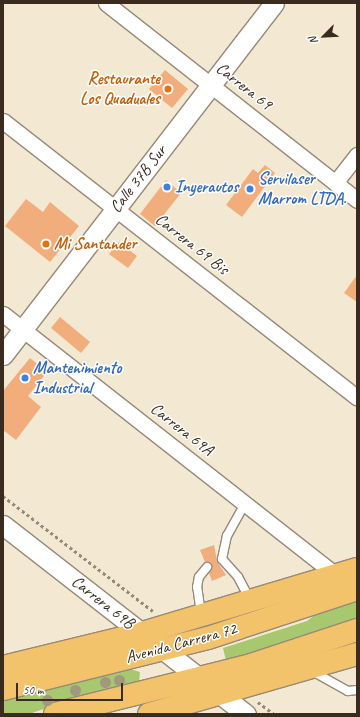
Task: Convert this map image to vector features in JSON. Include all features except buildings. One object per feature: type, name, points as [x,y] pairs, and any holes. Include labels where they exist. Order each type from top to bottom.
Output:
[{"type":"highway","name":"Avenida Carrera 72","points":[[3,667],[202,617],[347,572]]},
{"type":"highway","name":"Avenida Carrera 72","points":[[3,689],[163,649],[357,589]]},
{"type":"highway","points":[[56,714],[268,660],[357,630]]},
{"type":"highway","points":[[149,714],[309,670],[357,654]]},
{"type":"street","name":"Carrera 69","points":[[106,3],[357,200]]},
{"type":"street","name":"Calle 37B Sur","points":[[3,355],[274,3]]},
{"type":"street","name":"Carrera 69 Bis","points":[[3,121],[357,398]]},
{"type":"street","points":[[335,183],[357,155]]},
{"type":"street","name":"Carrera 69A","points":[[3,314],[246,502],[347,572]]},
{"type":"street","name":"Carrera 69B","points":[[3,525],[221,695],[249,706]]},
{"type":"lane","points":[[246,502],[227,536],[221,560],[238,577],[251,602]]},
{"type":"lane","points":[[202,617],[197,587],[199,576],[207,567]]},
{"type":"lane","points":[[309,670],[348,691],[357,690]]},
{"type":"path","points":[[3,496],[156,613]]},
{"type":"path","points":[[249,706],[274,714]]},
{"type":"green space","points":[[357,596],[357,620],[226,661],[223,648],[307,621],[326,606]]},
{"type":"green space","points":[[127,668],[140,672],[139,683],[78,697],[29,714],[3,714],[3,698]]},
{"type":"place","name":"Restaurante Los Quaduales","points":[[168,89]]},
{"type":"place","name":"Inyerautos","points":[[167,187]]},
{"type":"place","name":"Servilaser Marrom LTDA.","points":[[250,189]]},
{"type":"place","name":"Mi Santander","points":[[46,244]]},
{"type":"place","name":"Mantenimiento Industrial","points":[[25,378]]}]
